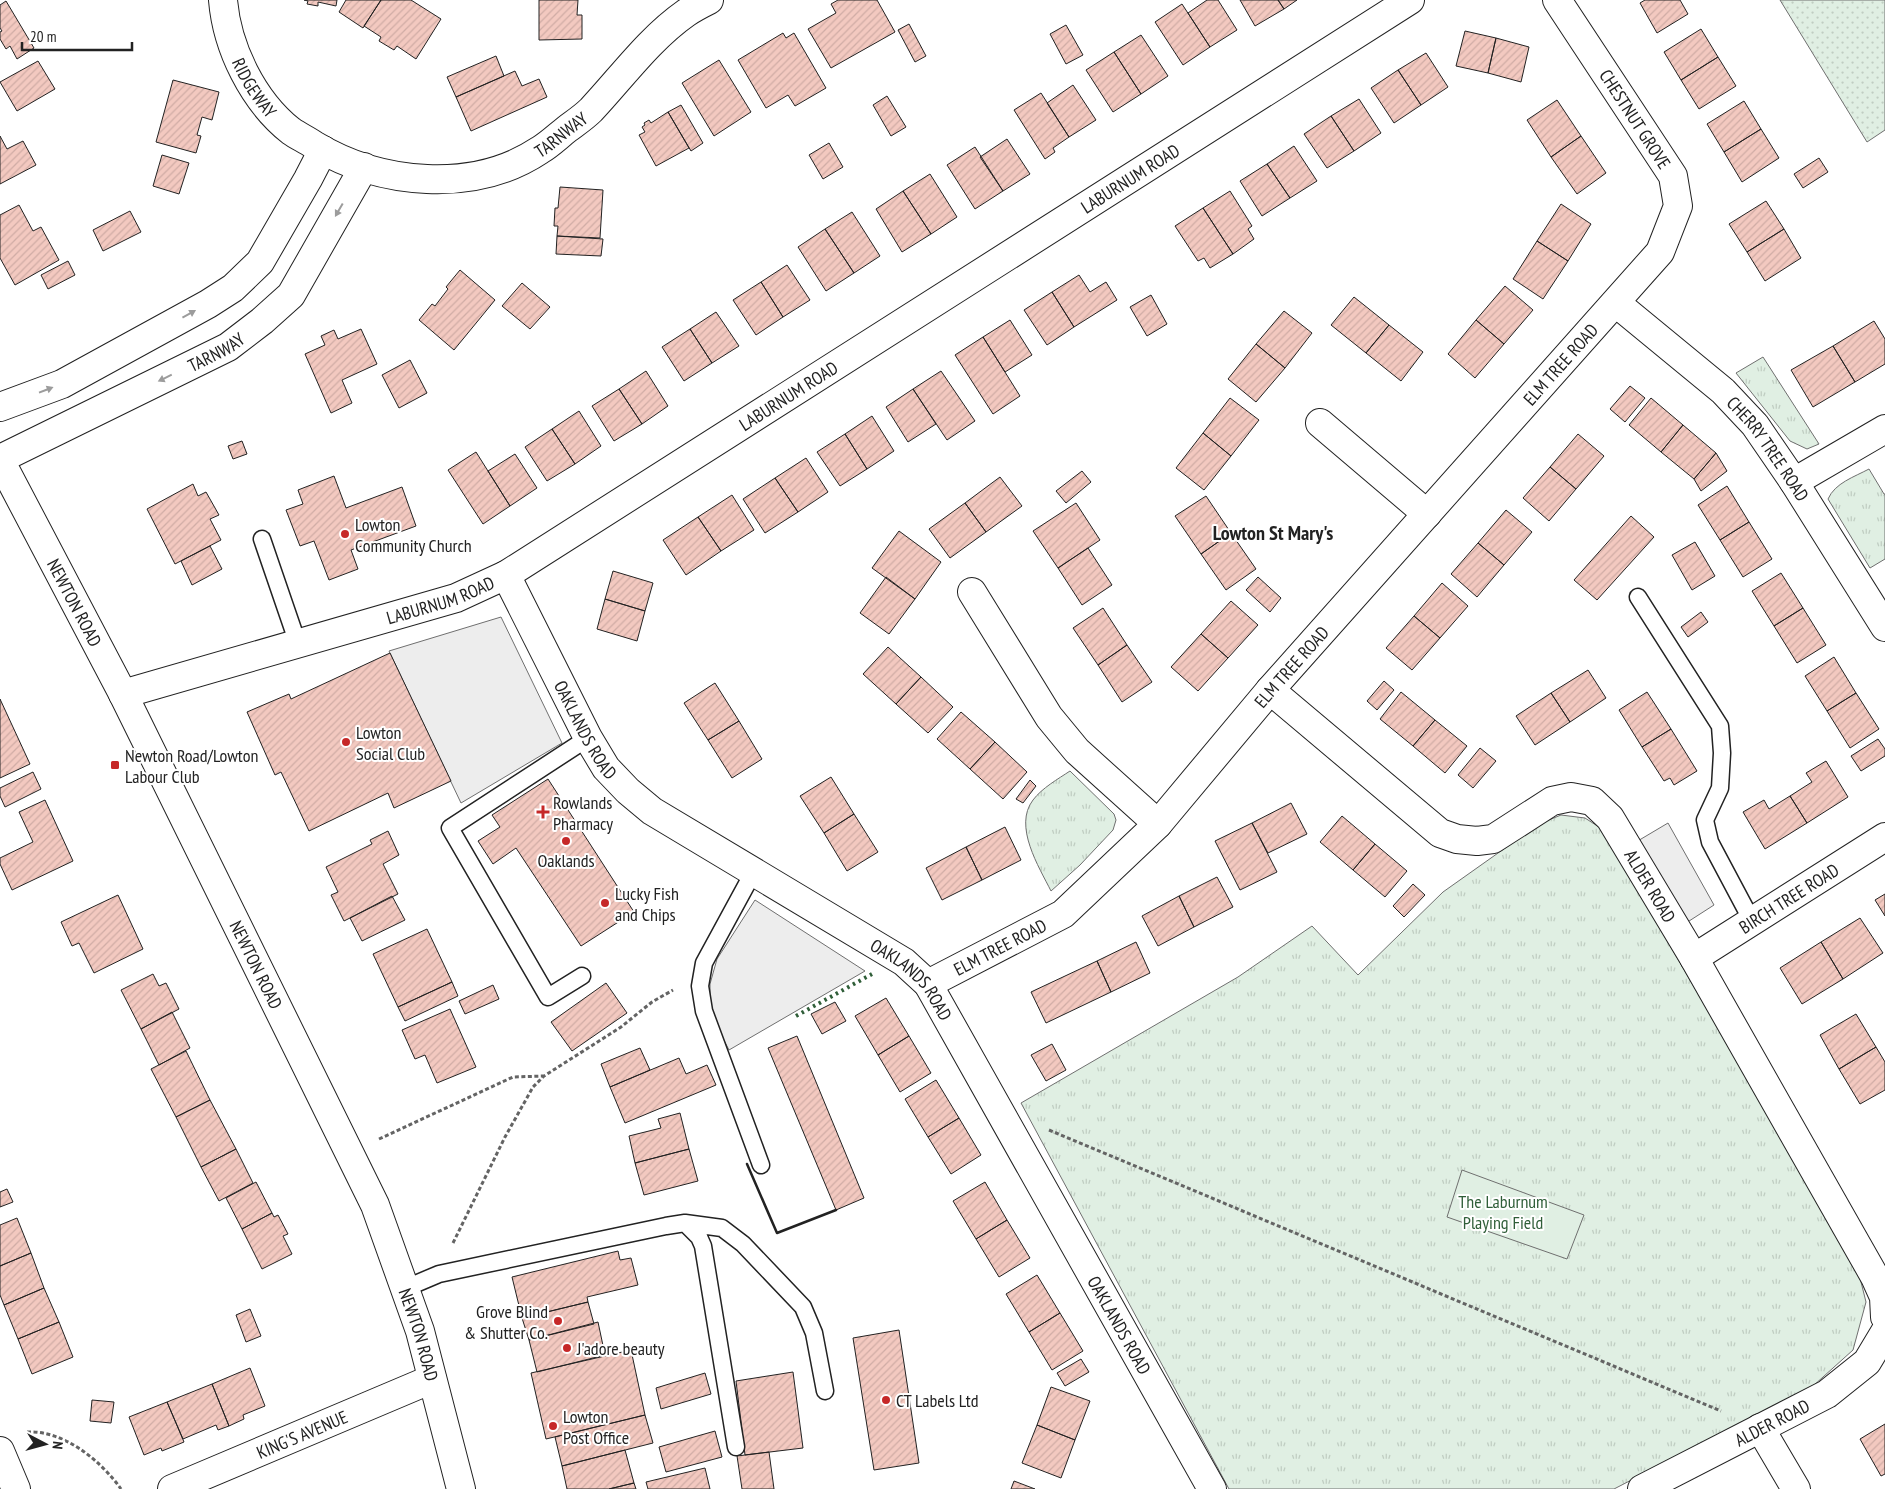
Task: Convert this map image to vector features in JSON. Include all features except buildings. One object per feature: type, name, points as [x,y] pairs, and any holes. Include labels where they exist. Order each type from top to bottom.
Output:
[{"type":"street","name":"RIDGEWAY","points":[[223,0],[230,41],[246,75],[267,106],[291,131],[323,150]]},
{"type":"street","name":"LABURNUM ROAD","points":[[124,694],[456,598],[506,575],[1410,0]]},
{"type":"street","name":"CHESTNUT GROVE","points":[[1557,0],[1673,176],[1678,206]]},
{"type":"street","name":"TARNWAY","points":[[323,150],[364,168],[399,177],[434,180],[470,177],[504,168],[540,150],[590,111],[640,54],[694,3]]},
{"type":"street","points":[[0,407],[62,384],[208,304],[233,288],[260,262],[323,150]]},
{"type":"street","name":"TARNWAY","points":[[0,460],[228,347],[262,321],[290,295],[364,168]]},
{"type":"street","name":"ELM TREE ROAD","points":[[928,984],[1063,914],[1158,824],[1270,690],[1660,252],[1678,206]]},
{"type":"street","name":"CHERRY TREE ROAD","points":[[1616,303],[1723,391],[1755,425],[1794,482],[1885,627]]},
{"type":"street","points":[[1320,423],[1427,514]]},
{"type":"street","points":[[1794,482],[1885,429]]},
{"type":"street","name":"NEWTON ROAD","points":[[0,460],[124,694],[375,1205],[420,1331],[460,1489]]},
{"type":"street","name":"OAKLANDS ROAD","points":[[506,575],[588,738],[606,768],[628,791],[652,811],[904,962],[928,984],[1212,1489]]},
{"type":"street","points":[[972,592],[1049,717],[1077,751],[1158,824]]},
{"type":"street","name":"ALDER ROAD","points":[[1270,690],[1440,834],[1457,839],[1476,841],[1493,839],[1552,801],[1571,797],[1592,801],[1610,818],[1694,958],[1875,1277],[1884,1297],[1885,1316]]},
{"type":"street","name":"BIRCH TREE ROAD","points":[[1694,958],[1885,837]]},
{"type":"street","name":"ALDER ROAD","points":[[1642,1489],[1827,1394],[1867,1362],[1885,1332]]},
{"type":"street","name":"KING'S AVENUE","points":[[172,1489],[432,1379]]},
{"type":"street","points":[[1760,1428],[1796,1489]]},
{"type":"street","points":[[0,1451],[16,1489]]},
{"type":"lane","points":[[262,539],[298,644]]},
{"type":"lane","points":[[1638,597],[1720,726],[1722,753],[1720,788],[1705,820],[1710,842],[1752,921]]},
{"type":"lane","points":[[582,976],[548,997],[450,828],[588,738]]},
{"type":"lane","points":[[754,871],[704,963],[700,986],[704,1011],[761,1165]]},
{"type":"lane","points":[[685,1223],[699,1237],[703,1246],[736,1446]]},
{"type":"lane","points":[[406,1288],[439,1274],[685,1223],[722,1228],[743,1244],[803,1307],[814,1334],[825,1390]]},
{"type":"path","points":[[439,1274],[505,1137],[533,1087],[544,1076],[621,1027],[652,1002],[673,990],[700,986]]},
{"type":"path","points":[[349,1153],[513,1077],[544,1076]]},
{"type":"path","points":[[1044,1128],[1760,1428]]},
{"type":"path","points":[[23,1432],[33,1432],[58,1438],[84,1451],[103,1466],[121,1489]]},
{"type":"green space","points":[[1780,0],[1885,0],[1885,130],[1867,142]]},
{"type":"green space","points":[[1763,357],[1819,444],[1807,449],[1790,441],[1736,373]]},
{"type":"green space","points":[[1869,469],[1885,494],[1885,559],[1870,568],[1828,499],[1831,493],[1840,485]]},
{"type":"green space","points":[[1070,771],[1114,814],[1116,820],[1113,830],[1080,865],[1051,891],[1030,846],[1026,822],[1028,810],[1033,800],[1050,784]]},
{"type":"green space","name":"The Laburnum Playing Field","points":[[1561,815],[1585,818],[1602,829],[1857,1266],[1866,1302],[1853,1350],[1813,1386],[1614,1489],[1229,1489],[1021,1103],[1238,977],[1312,926],[1358,975],[1443,892],[1539,824]]},
{"type":"green space","points":[[1462,1170],[1584,1215],[1567,1259],[1447,1217]]},
{"type":"shaded area","points":[[501,617],[562,743],[461,803],[389,651]]},
{"type":"shaded area","points":[[1668,823],[1714,905],[1686,923],[1636,842]]},
{"type":"shaded area","points":[[755,900],[865,971],[729,1050],[714,1021],[710,1000],[710,984],[717,959]]},
{"type":"hedge","points":[[796,1016],[872,974]]},
{"type":"wall","points":[[747,1164],[777,1233],[836,1210]]},
{"type":"place","name":"Lowton Community Church","points":[[345,534]]},
{"type":"place","name":"Lowton Social Club","points":[[346,742]]},
{"type":"place","name":"Newton Road/Lowton Labour Club","points":[[115,765]]},
{"type":"place","name":"Rowlands Pharmacy","points":[[543,812]]},
{"type":"place","name":"Oaklands","points":[[566,841]]},
{"type":"place","name":"Lucky Fish and Chips","points":[[605,903]]},
{"type":"place","name":"Grove Blind & Shutter Co.","points":[[558,1321]]},
{"type":"place","name":"J'adore beauty","points":[[567,1348]]},
{"type":"place","name":"CT Labels Ltd","points":[[886,1400]]},
{"type":"place","name":"Lowton Post Office","points":[[553,1426]]},
{"type":"district","name":"Lowton St Mary's","points":[[1273,533]]}]
